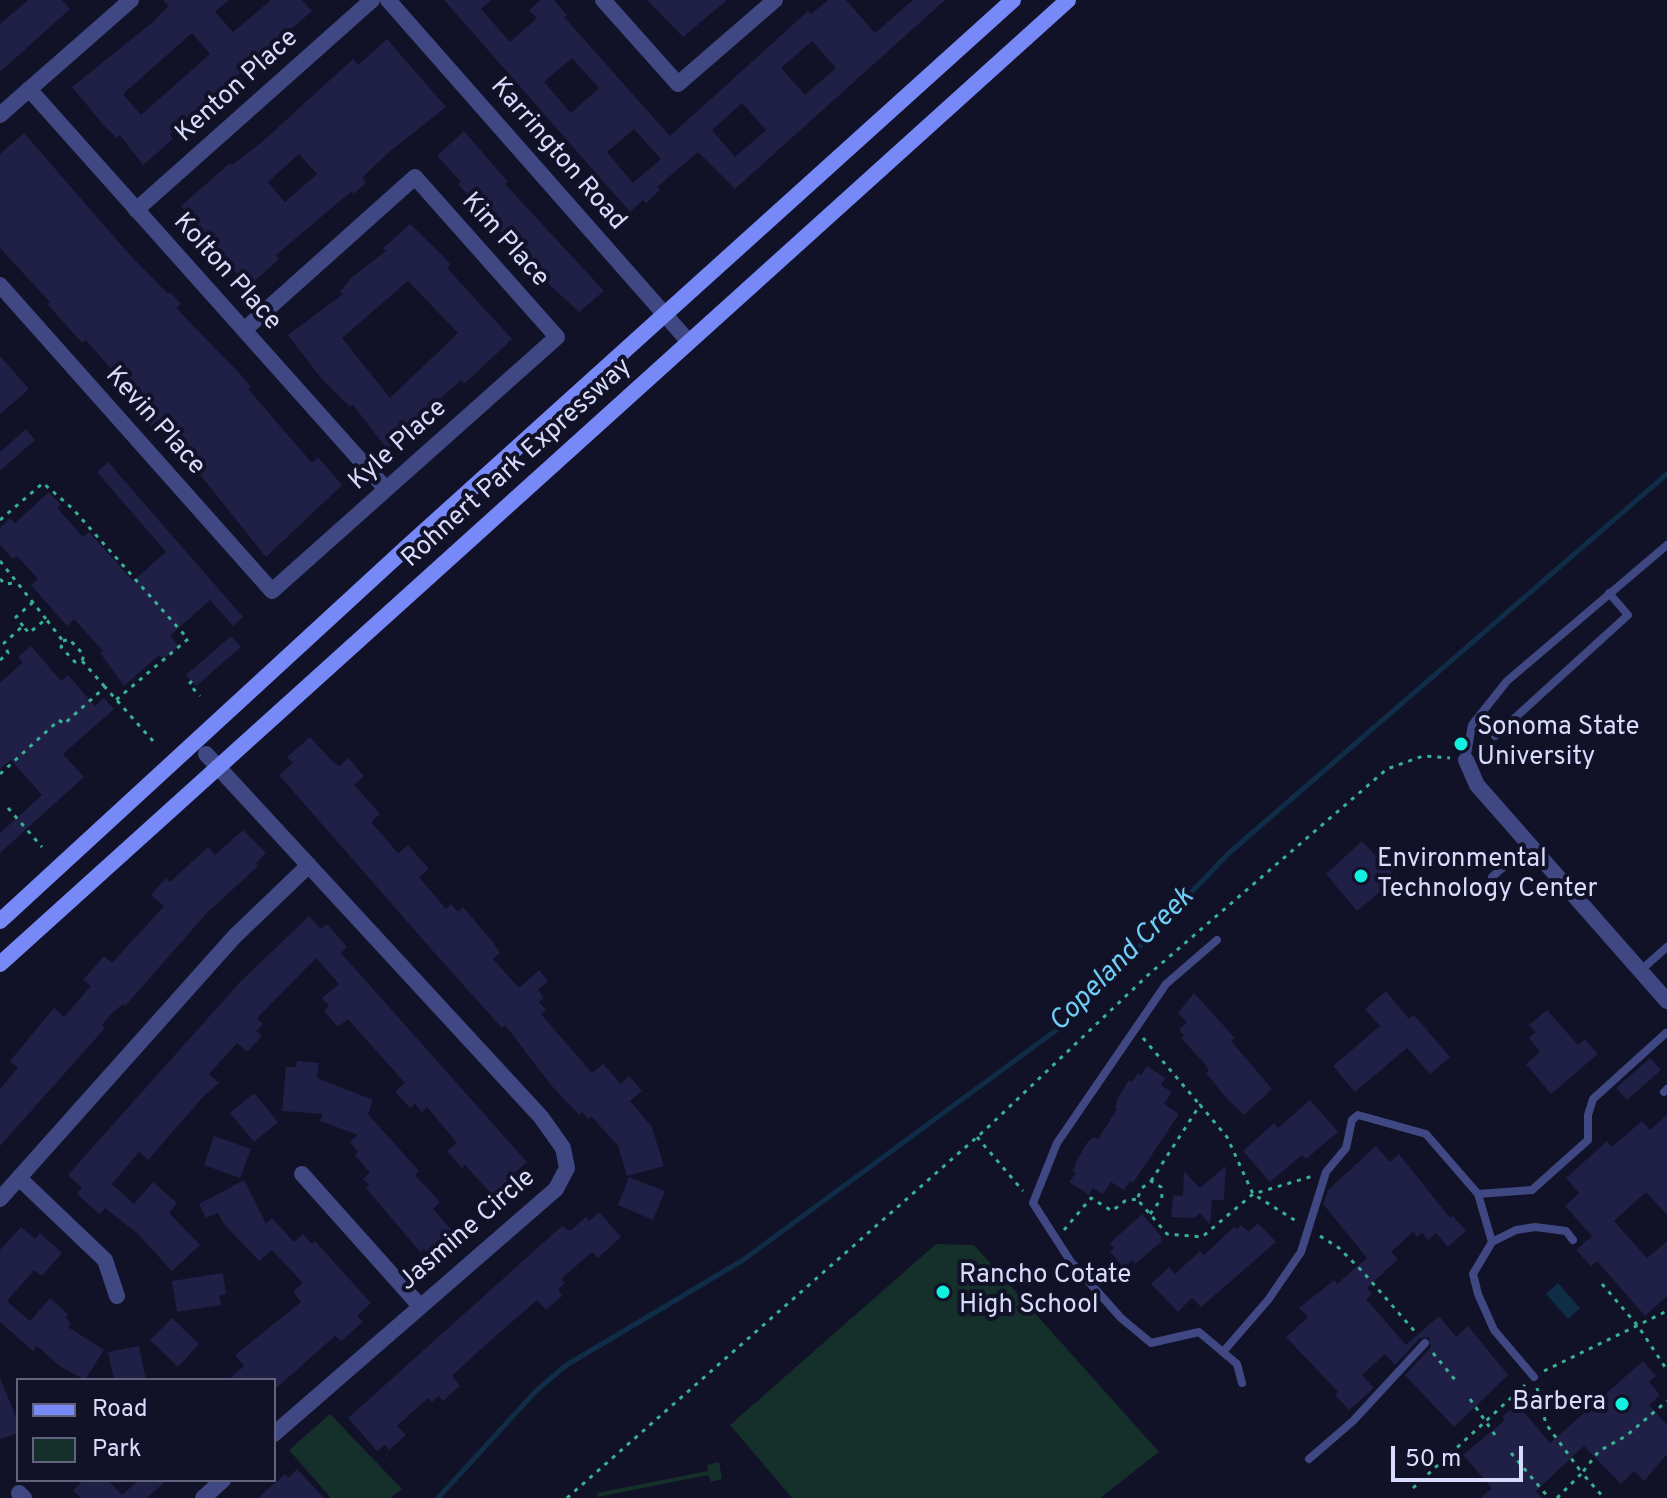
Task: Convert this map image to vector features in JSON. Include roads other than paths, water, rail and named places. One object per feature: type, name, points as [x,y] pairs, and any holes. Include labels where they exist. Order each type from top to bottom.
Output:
[{"type":"main road","name":"Rohnert Park Expressway","points":[[0,921],[664,314],[1013,0]]},
{"type":"main road","name":"Rohnert Park Expressway","points":[[0,964],[212,760],[689,342],[1068,0]]},
{"type":"street","points":[[0,115],[131,0]]},
{"type":"street","name":"Kenton Place","points":[[136,210],[372,0]]},
{"type":"street","name":"Karrington Road","points":[[388,0],[689,342]]},
{"type":"street","points":[[603,0],[678,84],[775,0]]},
{"type":"street","name":"Kolton Place","points":[[29,89],[386,489]]},
{"type":"street","name":"Kim Place","points":[[244,330],[415,177],[557,337]]},
{"type":"street","name":"Kevin Place","points":[[0,285],[272,591]]},
{"type":"street","name":"Kyle Place","points":[[272,591],[557,337]]},
{"type":"street","name":"Jasmine Circle","points":[[212,760],[541,1117],[563,1148],[567,1168],[556,1189],[276,1432]]},
{"type":"street","points":[[1466,760],[1477,785],[1667,1001]]},
{"type":"street","points":[[0,1199],[234,937],[309,865]]},
{"type":"street","points":[[302,1174],[419,1305]]},
{"type":"street","points":[[19,1178],[105,1260],[117,1296]]},
{"type":"street","points":[[203,1498],[221,1482]]},
{"type":"lane","points":[[1466,760],[1472,725],[1507,681],[1667,545]]},
{"type":"lane","points":[[1495,736],[1628,615],[1609,593]]},
{"type":"lane","points":[[1492,877],[1530,844]]},
{"type":"lane","points":[[1217,940],[1166,984],[1057,1143],[1033,1203],[1071,1262],[1121,1318],[1151,1343],[1199,1332],[1237,1364],[1242,1383]]},
{"type":"lane","points":[[1641,970],[1667,947]]},
{"type":"lane","points":[[1478,1194],[1532,1190],[1588,1140],[1588,1115],[1593,1099],[1666,1033]]},
{"type":"lane","points":[[1223,1352],[1268,1300],[1301,1252],[1326,1172],[1346,1148],[1352,1120],[1358,1115],[1426,1134],[1478,1194],[1492,1242]]},
{"type":"lane","points":[[1534,1377],[1494,1330],[1473,1274],[1492,1242],[1516,1230],[1535,1227],[1566,1231],[1573,1240]]},
{"type":"lane","points":[[1309,1459],[1353,1421],[1425,1343]]},
{"type":"water","points":[[1558,1283],[1580,1308],[1568,1319],[1546,1294]]},
{"type":"waterway","name":"Copeland Creek","points":[[438,1498],[536,1391],[565,1366],[743,1260],[1066,1023],[1229,853],[1667,474]]},
{"type":"place","name":"Sonoma State University","points":[[1461,744]]},
{"type":"place","name":"Environmental Technology Center","points":[[1361,876]]},
{"type":"place","name":"Rancho Cotate High School","points":[[943,1292]]},
{"type":"place","name":"Barbera","points":[[1622,1404]]}]
